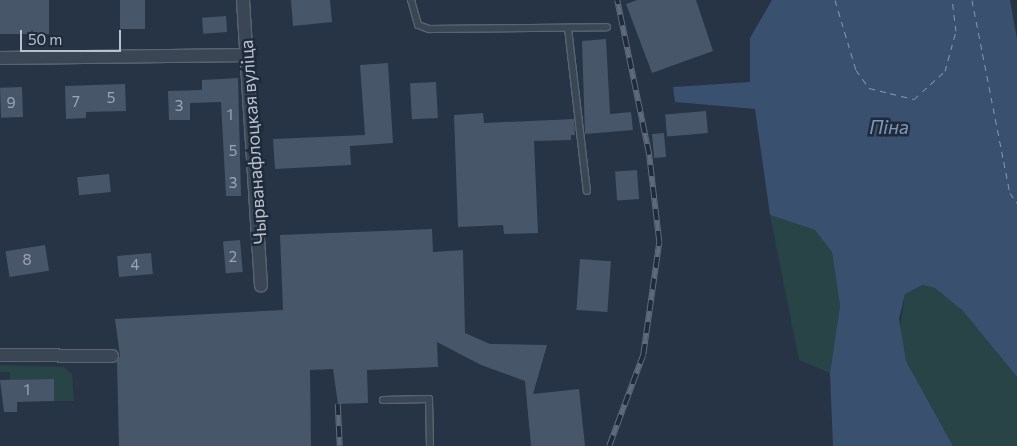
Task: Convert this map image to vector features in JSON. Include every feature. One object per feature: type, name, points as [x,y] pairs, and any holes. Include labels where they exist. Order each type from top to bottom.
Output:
[{"type":"street","name":"Чырванафлоцкая вуліца","points":[[243,0],[248,55],[261,284]]},
{"type":"street","points":[[0,58],[248,55]]},
{"type":"street","points":[[0,355],[112,356]]},
{"type":"lane","points":[[411,0],[418,25],[429,30],[607,27]]},
{"type":"lane","points":[[568,28],[587,191]]},
{"type":"lane","points":[[382,400],[429,399],[430,446]]},
{"type":"green space","points":[[770,215],[815,230],[832,252],[840,306],[830,373],[799,360]]},
{"type":"green space","points":[[924,285],[935,288],[963,311],[1017,377],[1017,446],[953,446],[906,361],[899,335],[905,294]]},
{"type":"green space","points":[[0,365],[64,367],[72,374],[74,401],[54,401],[54,379],[10,380],[10,372],[0,372]]},
{"type":"water","name":"Піна","points":[[772,0],[1010,0],[1017,39],[1017,377],[963,311],[935,288],[923,285],[905,294],[899,319],[906,361],[953,446],[833,446],[830,373],[840,306],[832,252],[815,230],[770,215],[755,109],[675,102],[673,87],[750,82],[750,38]]},
{"type":"building","points":[[0,0],[49,0],[49,34],[0,34]]},
{"type":"building","points":[[120,0],[145,0],[145,29],[120,29]]},
{"type":"building","points":[[291,0],[330,0],[332,22],[293,26]]},
{"type":"building","points":[[637,0],[696,0],[713,51],[652,73],[626,4]]},
{"type":"building","points":[[226,16],[227,32],[203,34],[202,18]]},
{"type":"building","points":[[606,39],[610,114],[631,112],[633,130],[585,134],[582,41]]},
{"type":"building","points":[[388,63],[393,143],[350,146],[351,165],[275,169],[273,139],[365,135],[360,65]]},
{"type":"building","points":[[238,78],[241,196],[226,196],[221,102],[190,103],[190,120],[169,120],[168,91],[202,90],[202,80]]},
{"type":"building","points":[[436,82],[438,118],[412,119],[410,83]]},
{"type":"building","points":[[125,84],[126,111],[86,112],[86,118],[66,119],[65,86]]},
{"type":"building","points":[[22,87],[23,117],[1,118],[0,88]]},
{"type":"building","points":[[706,111],[708,133],[667,136],[665,115]]},
{"type":"building","points":[[483,113],[484,123],[574,119],[575,135],[571,135],[571,140],[534,141],[538,233],[504,234],[503,225],[458,227],[454,115]]},
{"type":"building","points":[[664,133],[666,157],[654,158],[652,134]]},
{"type":"building","points":[[637,170],[639,199],[617,200],[615,172]]},
{"type":"building","points":[[109,174],[111,192],[79,195],[77,177]]},
{"type":"building","points":[[432,229],[433,252],[463,250],[465,333],[490,344],[547,345],[533,394],[579,389],[585,446],[531,446],[525,381],[481,365],[437,342],[438,367],[367,370],[368,403],[338,404],[333,369],[310,370],[311,446],[119,446],[117,362],[120,356],[115,319],[283,310],[280,235]]},
{"type":"building","points":[[240,240],[243,272],[226,273],[223,241]]},
{"type":"building","points":[[45,245],[49,271],[10,277],[5,251]]},
{"type":"building","points":[[151,253],[153,274],[119,277],[117,256]]},
{"type":"building","points":[[580,259],[611,261],[607,312],[576,310]]},
{"type":"building","points":[[54,379],[54,401],[17,402],[17,412],[4,412],[0,380]]},
{"type":"ferry route","points":[[835,0],[856,70],[869,88],[914,99],[945,71],[956,31],[952,0]]},
{"type":"ferry route","points":[[972,0],[1010,193],[1017,203]]},
{"type":"railway","points":[[609,446],[643,355],[659,242],[649,155],[617,0]]},
{"type":"railway","points":[[338,404],[340,446]]}]
